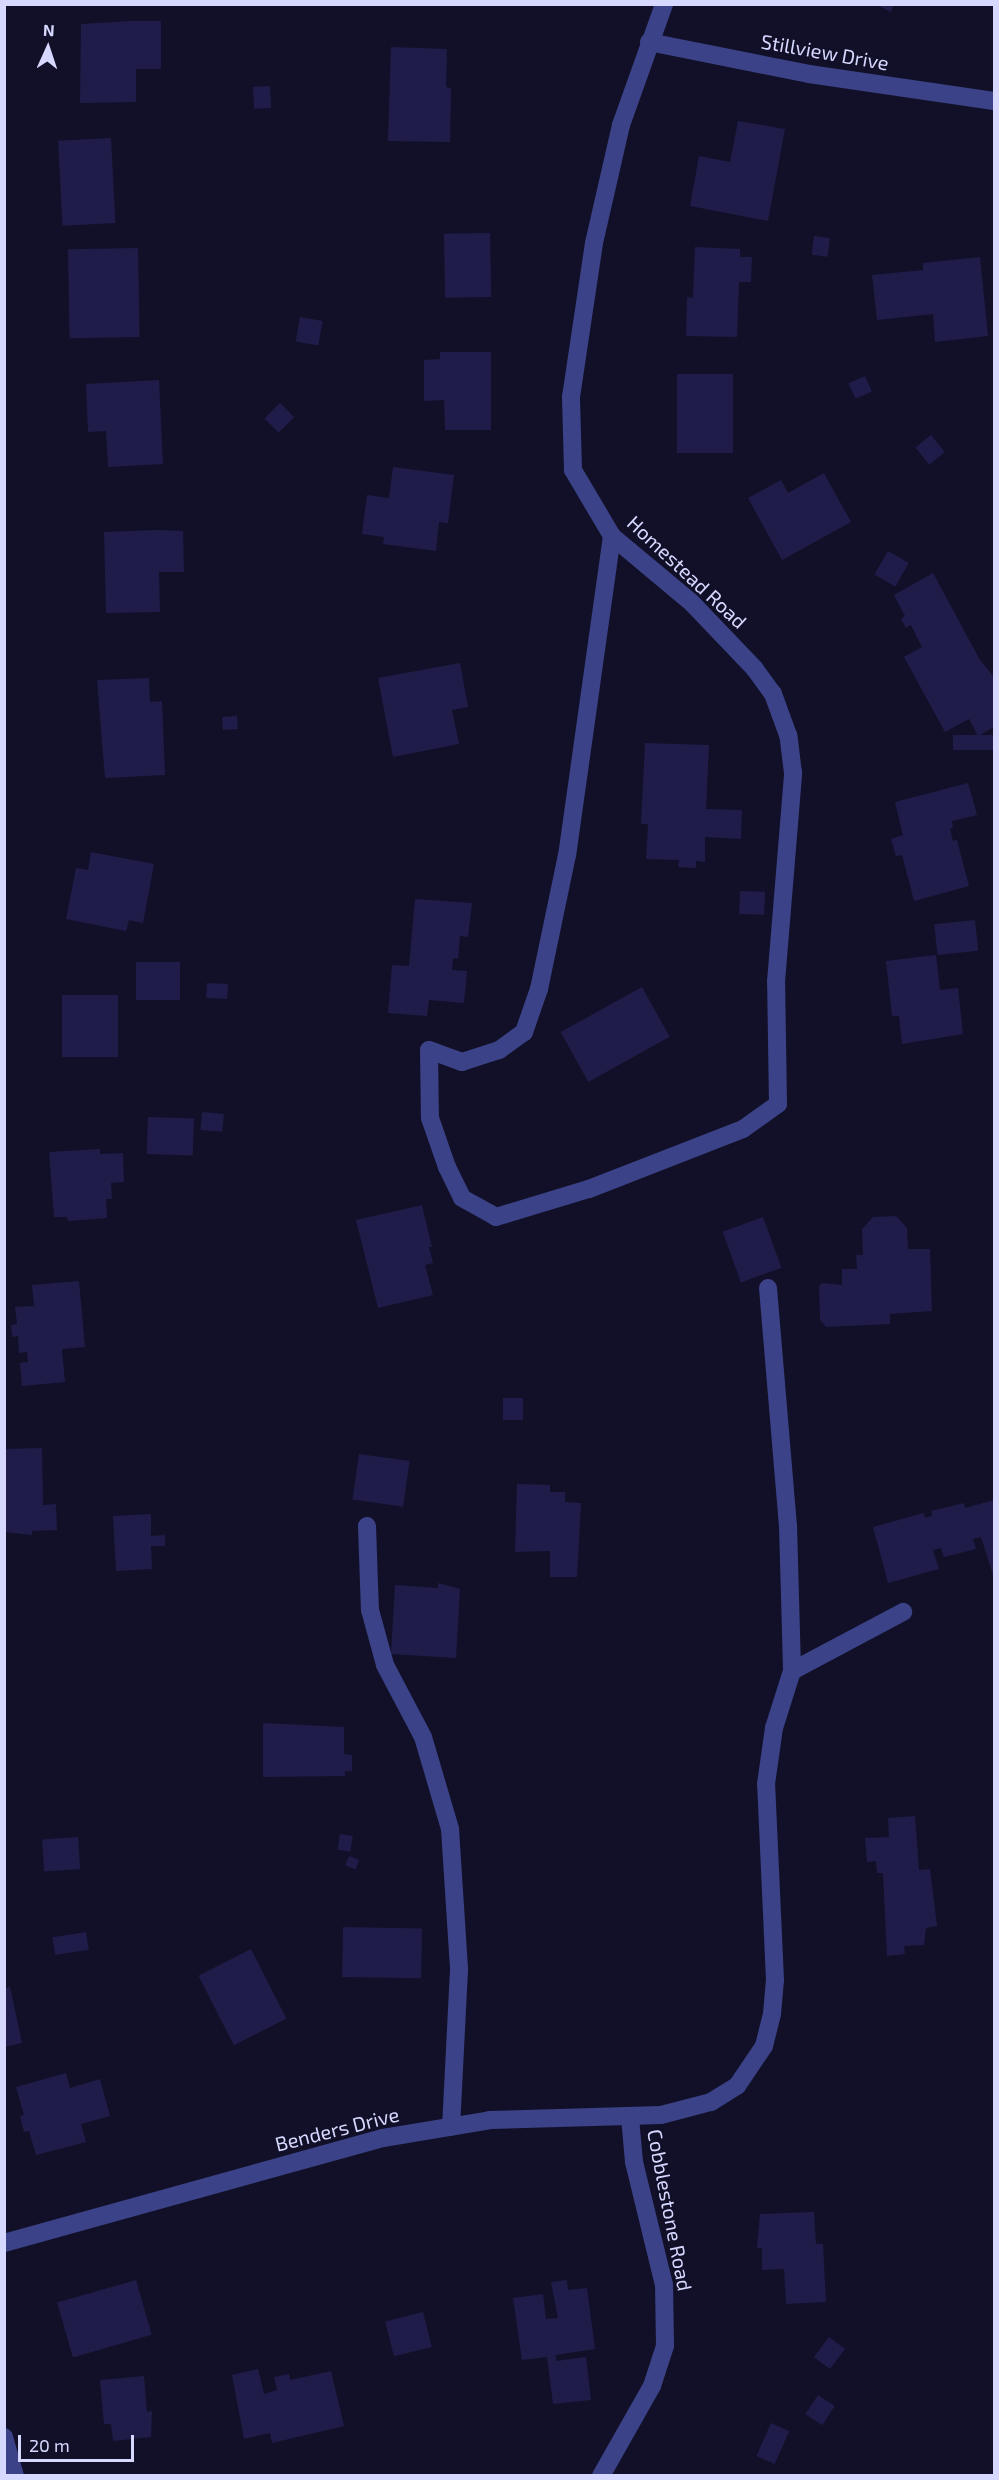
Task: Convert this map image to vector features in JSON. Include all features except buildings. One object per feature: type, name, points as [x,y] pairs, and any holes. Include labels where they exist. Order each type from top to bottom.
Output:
[{"type":"street","name":"Homestead Road","points":[[612,536],[567,855],[539,989],[524,1032],[499,1050],[462,1062],[429,1050],[430,1118],[462,1198],[496,1218],[589,1189],[743,1129],[778,1104],[776,982],[793,773],[788,735],[773,694],[755,669],[692,603],[612,536],[573,470],[571,398],[594,243],[621,125],[664,4]]},
{"type":"street","name":"Stillview Drive","points":[[649,42],[809,74],[994,101]]},
{"type":"street","name":"Benders Drive","points":[[4,2243],[383,2138],[490,2120],[661,2115],[711,2102],[737,2086],[764,2046],[772,2014],[775,1969],[766,1784],[774,1728],[792,1671],[786,1484],[768,1288]]},
{"type":"street","points":[[367,1526],[370,1610],[385,1665],[423,1737],[450,1829],[459,1970],[452,2127]]},
{"type":"street","points":[[792,1671],[903,1612]]},
{"type":"street","name":"Cobblestone Road","points":[[601,2475],[652,2386],[665,2346],[664,2285],[634,2162],[630,2117]]},
{"type":"street","points":[[4,2437],[15,2475]]}]
